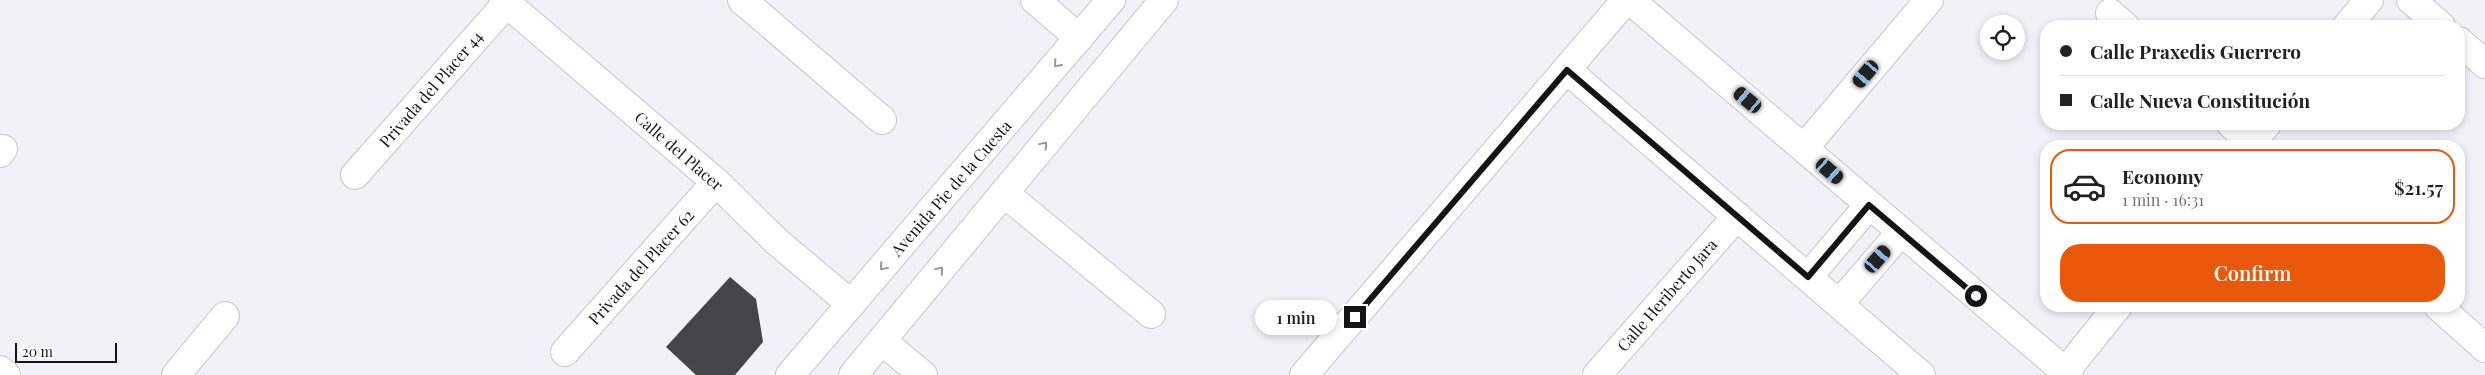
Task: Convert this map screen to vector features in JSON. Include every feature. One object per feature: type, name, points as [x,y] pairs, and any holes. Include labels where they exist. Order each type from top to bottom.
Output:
[{"type":"street","points":[[742,0],[882,120]]},
{"type":"street","points":[[1035,0],[1079,38]]},
{"type":"street","name":"Avenida Pie de la Cuesta","points":[[790,375],[1111,0]]},
{"type":"street","points":[[1804,148],[1929,0]]},
{"type":"street","points":[[2352,20],[2369,0]]},
{"type":"street","points":[[2411,0],[2434,20]]},
{"type":"street","name":"Privada del Placer 44","points":[[355,175],[505,1]]},
{"type":"street","name":"Calle del Placer","points":[[505,1],[716,182],[776,241],[851,304]]},
{"type":"street","points":[[1304,375],[1567,70],[1596,37],[1632,1],[2067,373],[2113,312]]},
{"type":"street","points":[[853,375],[1159,3]]},
{"type":"street","points":[[2465,46],[2485,64]]},
{"type":"street","points":[[1567,70],[1839,304],[1905,370]]},
{"type":"street","points":[[2240,130],[2255,140]]},
{"type":"street","name":"Privada del Placer 62","points":[[565,352],[716,182]]},
{"type":"street","points":[[1004,193],[1151,314]]},
{"type":"street","points":[[1808,277],[1869,205]]},
{"type":"street","name":"Calle Heriberto Jara","points":[[1597,375],[1737,216]]},
{"type":"street","points":[[1839,304],[1901,232]]},
{"type":"street","points":[[2445,312],[2485,348]]},
{"type":"street","points":[[176,375],[225,316]]},
{"type":"street","points":[[882,340],[923,375]]},
{"type":"street","points":[[0,370],[6,375]]},
{"type":"building","points":[[730,277],[756,299],[763,342],[735,375],[696,375],[666,347]]},
{"type":"route","points":[[1355,317],[1567,70],[1808,277],[1869,205],[1976,296]]}]
